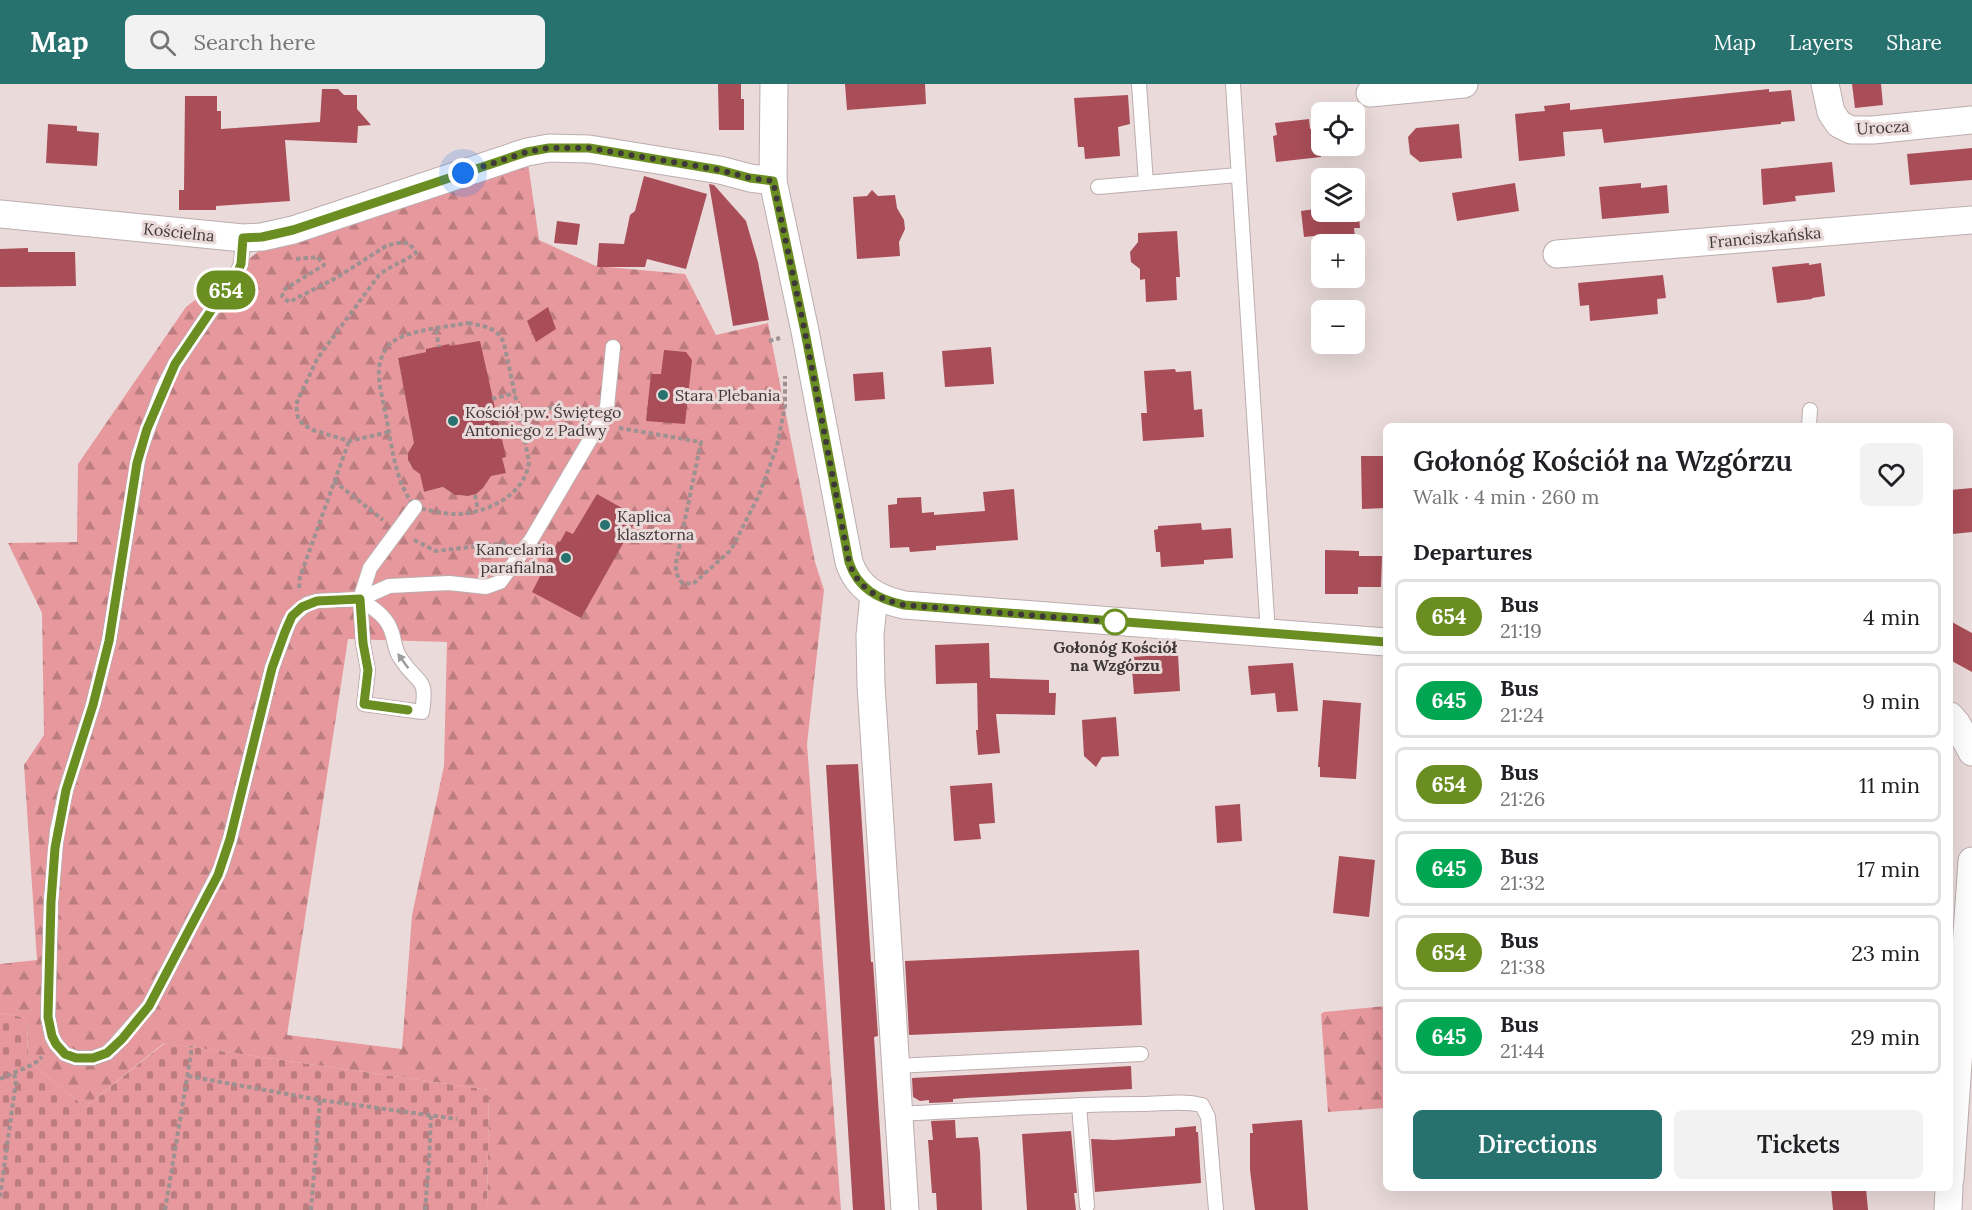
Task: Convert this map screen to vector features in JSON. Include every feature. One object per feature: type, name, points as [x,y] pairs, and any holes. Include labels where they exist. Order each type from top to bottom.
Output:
[{"type":"street","points":[[774,84],[773,181],[805,332],[849,562],[859,582],[874,595],[904,605],[1383,642]]},
{"type":"street","points":[[1370,93],[1464,84]]},
{"type":"street","name":"Urocza","points":[[1825,84],[1831,112],[1839,124],[1851,130],[1873,130],[1972,120]]},
{"type":"street","name":"Kościelna","points":[[0,214],[243,238],[262,237],[293,230],[527,152],[549,148],[589,148],[773,181]]},
{"type":"street","name":"Franciszkańska","points":[[1557,254],[1972,220]]},
{"type":"street","points":[[874,595],[870,635],[871,685],[905,1210]]},
{"type":"street","points":[[1953,719],[1972,752]]},
{"type":"street","points":[[1953,1079],[1954,1046],[1972,861]]},
{"type":"street","points":[[1948,1210],[1949,1191]]},
{"type":"lane","points":[[1139,84],[1146,183]]},
{"type":"lane","points":[[1233,84],[1268,634]]},
{"type":"lane","points":[[1098,187],[1238,175]]},
{"type":"lane","points":[[243,238],[241,264],[238,271],[175,364],[147,429],[137,463],[109,641],[93,705],[66,790],[56,840],[51,902],[48,1000],[50,1027],[56,1044],[70,1057],[84,1059],[100,1056],[122,1039],[149,1006],[221,868],[272,668],[289,622],[307,604],[317,601],[360,599],[388,586],[449,583],[486,587],[500,582],[531,540],[594,421],[606,407],[614,347]]},
{"type":"lane","points":[[1809,423],[1810,410]]},
{"type":"lane","points":[[360,599],[384,617],[401,659],[423,684],[425,693],[422,712],[364,704],[368,670],[363,643],[360,599],[370,568],[415,507]]},
{"type":"lane","points":[[895,1066],[1141,1054]]},
{"type":"lane","points":[[898,1114],[1079,1105],[1189,1102],[1202,1105],[1208,1117],[1216,1210]]},
{"type":"lane","points":[[1079,1105],[1086,1206]]},
{"type":"path","points":[[286,259],[318,257],[324,265],[285,289],[282,296],[289,302],[336,278],[386,246],[409,243],[416,253],[379,275],[317,359],[296,404],[298,419],[304,425],[349,441],[389,432]]},
{"type":"path","points":[[468,323],[493,328],[501,335],[504,343],[515,393],[529,461],[528,471],[513,493],[495,505],[465,514],[451,514],[415,507],[402,486],[379,381],[380,363],[388,346],[403,336],[468,323]]},
{"type":"path","points":[[436,329],[439,347]]},
{"type":"path","points":[[769,341],[778,339],[781,348]]},
{"type":"path","points":[[519,416],[550,408],[594,421],[701,442],[676,563],[676,573],[682,583],[693,584],[731,550],[759,495],[777,446],[785,406],[785,368]]},
{"type":"path","points":[[492,399],[515,393]]},
{"type":"path","points":[[297,612],[300,577],[349,441]]},
{"type":"path","points":[[334,481],[398,532],[436,551],[531,540]]},
{"type":"path","points":[[474,495],[478,510]]},
{"type":"path","points":[[0,1079],[34,1064],[56,1044]]},
{"type":"path","points":[[165,1210],[188,1076],[190,1046]]},
{"type":"path","points":[[0,1197],[16,1081],[14,1073]]},
{"type":"path","points":[[188,1076],[320,1100],[457,1119]]},
{"type":"path","points":[[310,1210],[320,1100]]},
{"type":"path","points":[[425,1210],[430,1115]]},
{"type":"green space","points":[[527,156],[539,240],[596,266],[685,274],[716,335],[768,323],[815,562],[824,590],[807,744],[841,1210],[487,1210],[489,1090],[164,1043],[85,1107],[28,1058],[27,1018],[0,1013],[0,964],[37,960],[24,765],[44,735],[42,613],[8,543],[77,542],[78,464],[186,307],[262,249]],"holes":[[[450,346],[489,476],[482,489],[464,496],[450,492],[444,487],[424,492],[420,473],[412,467],[408,460],[409,452],[415,445],[398,358],[426,352],[427,349]],[[348,639],[447,642],[444,766],[412,915],[402,1049],[287,1035]]]},
{"type":"green space","points":[[1383,1006],[1383,1108],[1328,1112],[1321,1014]]},
{"type":"green space","points":[[0,1013],[27,1018],[28,1058],[85,1107],[165,1043],[489,1090],[487,1210],[0,1210]]},
{"type":"building","points":[[718,84],[741,84],[741,99],[744,99],[744,130],[719,130]]},
{"type":"building","points":[[845,84],[925,84],[926,104],[847,110]]},
{"type":"building","points":[[1852,84],[1881,84],[1883,105],[1855,108]]},
{"type":"building","points":[[322,89],[338,89],[344,95],[357,95],[357,109],[371,125],[358,126],[357,143],[285,140],[290,201],[216,206],[216,210],[179,210],[179,190],[184,190],[185,96],[217,96],[217,111],[221,111],[221,129],[320,122]]},
{"type":"building","points":[[1769,89],[1769,92],[1791,90],[1795,121],[1604,143],[1602,129],[1563,132],[1565,156],[1519,161],[1515,114],[1545,111],[1544,106],[1570,103],[1570,110]]},
{"type":"building","points":[[1128,95],[1130,124],[1118,127],[1120,156],[1085,159],[1084,147],[1078,147],[1074,98]]},
{"type":"building","points":[[1309,119],[1311,156],[1321,157],[1276,162],[1273,136],[1277,135],[1275,123]]},
{"type":"building","points":[[48,124],[77,126],[77,131],[99,133],[97,166],[46,163]]},
{"type":"building","points":[[1459,124],[1462,158],[1420,162],[1410,154],[1408,137],[1416,128]]},
{"type":"building","points":[[1972,148],[1972,180],[1910,185],[1907,154]]},
{"type":"building","points":[[1832,162],[1835,192],[1795,196],[1796,201],[1763,205],[1761,169]]},
{"type":"building","points":[[644,176],[707,194],[686,269],[647,259],[645,267],[597,267],[599,243],[624,244],[630,215],[635,211]]},
{"type":"building","points":[[1515,183],[1519,211],[1457,221],[1452,193]]},
{"type":"building","points":[[1641,183],[1641,188],[1667,185],[1669,213],[1602,219],[1599,187]]},
{"type":"building","points":[[709,184],[714,185],[746,221],[758,262],[769,320],[733,326]]},
{"type":"building","points":[[872,190],[878,196],[895,195],[905,229],[899,242],[900,256],[857,259],[853,197],[867,196]]},
{"type":"building","points":[[1311,210],[1311,222],[1359,222],[1360,228],[1354,228],[1355,234],[1311,234],[1311,236],[1304,237],[1301,211]]},
{"type":"building","points":[[557,221],[580,224],[577,245],[554,243]]},
{"type":"building","points":[[1177,231],[1180,277],[1176,277],[1177,300],[1146,302],[1145,279],[1140,280],[1140,269],[1131,262],[1130,252],[1138,242],[1138,233]]},
{"type":"building","points":[[28,248],[28,252],[75,252],[76,286],[0,287],[0,249]]},
{"type":"building","points":[[1809,263],[1809,265],[1821,263],[1825,296],[1777,303],[1772,267]]},
{"type":"building","points":[[1663,275],[1666,298],[1657,299],[1658,314],[1590,321],[1589,305],[1580,306],[1578,283]]},
{"type":"building","points":[[548,307],[556,329],[536,342],[527,321]]},
{"type":"building","name":"Kościół pw. Świętego Antoniego z Padwy","points":[[480,341],[506,457],[502,458],[506,473],[491,476],[483,488],[476,494],[468,496],[455,495],[443,487],[424,492],[420,474],[413,469],[408,460],[408,453],[414,443],[398,358],[449,344],[450,346]]},
{"type":"building","points":[[991,347],[994,384],[945,387],[942,351]]},
{"type":"building","name":"Stara Plebania","points":[[664,350],[686,352],[692,360],[685,424],[646,421],[651,374],[661,374]]},
{"type":"building","points":[[1175,369],[1176,372],[1191,371],[1194,410],[1202,409],[1204,437],[1143,441],[1141,413],[1147,413],[1144,371]]},
{"type":"building","points":[[883,372],[885,399],[855,401],[853,374]]},
{"type":"building","points":[[1361,456],[1383,456],[1383,508],[1362,509]]},
{"type":"building","points":[[1972,488],[1972,532],[1953,534],[1953,490]]},
{"type":"building","points":[[1014,489],[1018,540],[936,546],[936,550],[910,552],[909,547],[890,548],[888,505],[897,504],[897,498],[921,497],[922,513],[934,512],[934,515],[985,511],[983,492]]},
{"type":"building","points":[[597,494],[638,517],[581,618],[532,592],[558,541],[560,542],[566,531],[573,534]]},
{"type":"building","points":[[1201,523],[1202,530],[1231,528],[1233,558],[1204,560],[1204,564],[1161,567],[1160,552],[1156,552],[1154,530],[1158,529],[1158,526]]},
{"type":"building","points":[[1325,550],[1359,551],[1359,556],[1382,556],[1381,587],[1358,587],[1358,594],[1325,594]]},
{"type":"building","points":[[1953,623],[1972,633],[1972,672],[1953,662]]},
{"type":"building","points":[[989,643],[990,678],[1049,680],[1049,693],[1056,693],[1055,715],[996,714],[1000,753],[978,755],[977,683],[936,684],[935,645]]},
{"type":"building","points":[[1178,654],[1180,691],[1134,694],[1131,657]]},
{"type":"building","points":[[1293,663],[1298,711],[1277,712],[1275,693],[1251,695],[1248,666]]},
{"type":"building","points":[[1323,700],[1361,703],[1356,779],[1320,777],[1320,767],[1318,767]]},
{"type":"building","points":[[1116,717],[1119,756],[1102,757],[1096,767],[1084,756],[1082,720]]},
{"type":"building","points":[[858,764],[878,1036],[874,1037],[885,1210],[853,1210],[843,1049],[826,765]]},
{"type":"building","points":[[992,783],[995,823],[979,824],[981,839],[954,841],[950,786]]},
{"type":"building","points":[[1240,804],[1242,841],[1217,843],[1215,806]]},
{"type":"building","points":[[1339,856],[1375,860],[1369,917],[1333,913]]},
{"type":"building","points":[[1139,950],[1142,1025],[909,1035],[905,961]]},
{"type":"building","points":[[1131,1066],[1132,1089],[965,1098],[953,1099],[953,1102],[929,1103],[929,1100],[920,1101],[913,1097],[912,1078]]},
{"type":"building","points":[[955,1120],[956,1138],[978,1137],[982,1210],[937,1210],[936,1193],[932,1193],[928,1140],[933,1140],[931,1121]]},
{"type":"building","points":[[1302,1120],[1308,1210],[1255,1210],[1250,1170],[1252,1124]]},
{"type":"building","points":[[1196,1126],[1201,1183],[1095,1192],[1091,1139],[1114,1140],[1175,1136],[1175,1128]]},
{"type":"building","points":[[1071,1131],[1077,1193],[1074,1193],[1076,1210],[1027,1210],[1022,1134]]},
{"type":"building","points":[[1831,1191],[1866,1191],[1868,1210],[1833,1210]]},
{"type":"bus line","name":"654","points":[[408,710],[364,704],[368,664],[363,643],[360,599],[317,601],[307,604],[292,616],[272,668],[225,859],[152,1000],[122,1039],[107,1053],[84,1059],[70,1057],[60,1049],[52,1036],[48,1017],[51,888],[55,848],[66,790],[109,641],[139,454],[162,390],[175,364],[238,271],[241,264],[243,238],[262,237],[293,230],[527,152],[549,148],[589,148],[773,181],[805,332],[849,562],[859,582],[874,595],[904,605],[1383,642]]},
{"type":"place","name":"Stara Plebania","points":[[663,395]]},
{"type":"place","name":"Kościół pw. Świętego Antoniego z Padwy","points":[[453,421]]},
{"type":"place","name":"Kaplica klasztorna","points":[[605,525]]},
{"type":"place","name":"Kancelaria parafialna","points":[[566,558]]},
{"type":"place","name":"Gołonóg Kościół na Wzgórzu","points":[[1115,622]]},
{"type":"route","points":[[463,173],[527,152],[549,148],[589,148],[773,181],[805,332],[849,562],[859,582],[874,595],[904,605],[1115,622]]}]
